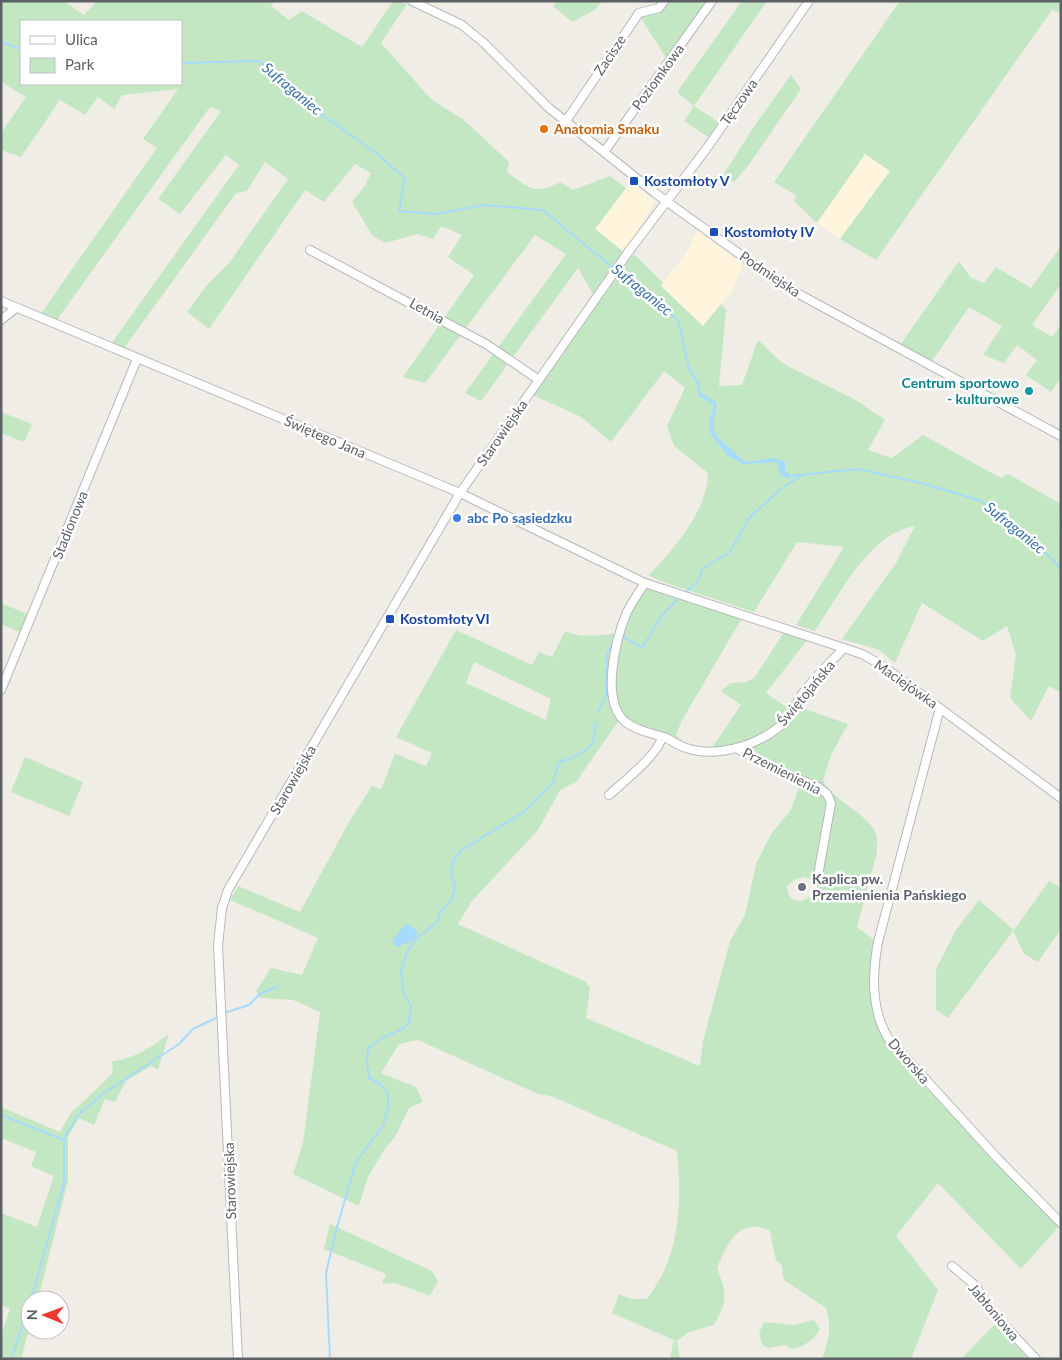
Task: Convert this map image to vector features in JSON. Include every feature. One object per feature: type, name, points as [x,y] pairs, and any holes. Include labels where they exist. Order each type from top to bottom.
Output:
[{"type":"street","name":"Podmiejska","points":[[412,1],[468,30],[566,121],[604,152],[666,201],[784,286],[1061,436]]},
{"type":"street","name":"Zacisze","points":[[566,121],[639,13],[660,8],[664,1]]},
{"type":"street","name":"Poziomkowa","points":[[604,152],[712,1]]},
{"type":"street","name":"Tęczowa","points":[[666,201],[707,148],[809,1]]},
{"type":"street","name":"Starowiejska","points":[[238,1359],[218,939],[222,908],[228,890],[460,493],[666,201]]},
{"type":"street","name":"Letnia","points":[[310,250],[486,344],[539,380]]},
{"type":"street","name":"Świętego Jana","points":[[1,301],[460,493],[645,583]]},
{"type":"street","points":[[1,320],[16,308]]},
{"type":"street","name":"Stadionowa","points":[[1,690],[137,359]]},
{"type":"street","name":"Maciejówka","points":[[645,583],[862,654],[884,666],[1061,798]]},
{"type":"street","name":"Świętojańska","points":[[645,583],[628,610],[619,636],[612,675],[613,695],[618,711],[626,723],[686,748],[718,752],[736,748],[779,727],[814,680],[844,648]]},
{"type":"street","name":"Dworska","points":[[940,708],[878,942],[873,977],[876,1001],[883,1029],[888,1038],[999,1160],[1061,1223]]},
{"type":"street","points":[[609,796],[654,751],[661,743],[662,737]]},
{"type":"street","name":"Przemienienia","points":[[736,748],[751,758],[818,787],[827,794],[830,803],[817,881]]},
{"type":"street","name":"Jabłoniowa","points":[[952,1266],[960,1276],[976,1286],[986,1307],[1036,1359]]},
{"type":"shaded area","points":[[865,154],[891,172],[840,239],[817,223]]},
{"type":"shaded area","points":[[631,181],[655,202],[624,252],[595,229]]},
{"type":"shaded area","points":[[697,230],[743,265],[732,291],[703,327],[661,286],[687,251]]},
{"type":"green space","points":[[1,1],[64,1],[84,15],[97,1],[274,1],[271,6],[289,20],[302,11],[362,47],[393,1],[407,4],[381,43],[432,100],[464,120],[509,162],[507,172],[527,186],[544,189],[560,182],[573,190],[610,176],[626,188],[595,229],[624,252],[593,294],[578,268],[481,401],[465,393],[566,254],[535,235],[425,383],[403,377],[474,275],[448,257],[462,235],[441,226],[433,239],[418,234],[385,243],[372,235],[352,202],[364,187],[371,173],[355,164],[324,202],[305,190],[209,329],[187,312],[207,285],[229,263],[288,179],[265,162],[247,191],[236,193],[125,347],[153,359],[151,361],[111,344],[239,165],[226,155],[180,214],[158,199],[221,111],[210,107],[56,321],[40,315],[157,148],[143,139],[178,89],[122,95],[114,109],[98,97],[85,115],[60,100],[21,157],[1,150],[1,133],[26,97],[1,82]]},
{"type":"green space","points":[[556,1],[602,1],[595,10],[572,22],[553,6]]},
{"type":"green space","points":[[669,1],[708,1],[667,59],[640,17],[662,11]]},
{"type":"green space","points":[[742,1],[767,1],[694,106],[677,92]]},
{"type":"green space","points":[[900,1],[1061,1],[1061,14],[1052,10],[876,260],[840,239],[890,171],[865,154],[817,223],[794,201],[797,196],[774,182]]},
{"type":"green space","points":[[791,75],[801,89],[748,166],[734,182],[723,175],[759,119]]},
{"type":"green space","points":[[694,106],[720,123],[710,138],[684,121]]},
{"type":"green space","points":[[1061,246],[1061,284],[1032,325],[1052,337],[1061,325],[1061,378],[1051,392],[1026,375],[1037,360],[1017,345],[1004,363],[983,355],[1002,326],[969,307],[932,361],[900,345],[959,261],[971,278],[984,283],[996,267],[1031,288]]},
{"type":"green space","points":[[635,255],[663,283],[661,286],[703,326],[721,304],[726,310],[719,386],[742,385],[758,340],[782,363],[856,400],[885,420],[868,450],[892,458],[923,435],[1001,478],[1005,475],[1010,475],[1061,504],[1059,528],[1061,530],[1061,693],[1049,686],[1031,721],[1010,698],[1016,654],[1007,626],[983,641],[922,603],[895,663],[879,650],[842,639],[896,563],[915,526],[898,531],[883,540],[869,553],[845,584],[815,631],[796,625],[844,547],[797,542],[754,612],[660,581],[649,575],[668,554],[696,515],[706,487],[708,473],[674,446],[667,426],[685,388],[664,371],[611,442],[581,417],[533,395],[632,256]]},
{"type":"green space","points":[[1,412],[32,424],[24,442],[1,433]]},
{"type":"green space","points":[[646,587],[742,618],[681,722],[676,736],[687,744],[686,746],[631,723],[620,709],[616,696],[615,667],[621,637],[631,610]]},
{"type":"green space","points":[[1,603],[30,615],[22,633],[1,624]]},
{"type":"green space","points":[[456,630],[532,665],[539,652],[552,657],[565,631],[584,636],[617,633],[609,682],[620,719],[576,782],[560,790],[538,830],[472,901],[458,924],[586,982],[590,988],[586,1018],[700,1066],[703,1041],[730,941],[745,915],[756,864],[771,834],[790,811],[799,788],[763,768],[767,766],[746,750],[749,746],[775,732],[797,706],[848,724],[831,755],[823,780],[841,801],[869,822],[876,834],[877,852],[857,927],[876,941],[871,968],[884,1038],[1060,1225],[1021,1269],[938,1183],[896,1236],[938,1290],[911,1359],[822,1359],[829,1334],[826,1308],[784,1280],[781,1264],[776,1261],[770,1231],[759,1227],[750,1227],[742,1230],[730,1242],[717,1268],[723,1285],[724,1303],[714,1325],[689,1332],[677,1341],[680,1359],[670,1359],[673,1343],[676,1341],[612,1313],[619,1294],[631,1299],[647,1299],[669,1259],[678,1213],[677,1151],[551,1096],[538,1094],[418,1040],[399,1044],[381,1073],[416,1087],[423,1102],[409,1108],[395,1137],[384,1150],[368,1177],[359,1206],[293,1174],[303,1143],[320,1012],[293,1000],[260,998],[256,991],[271,968],[302,975],[318,938],[230,900],[238,886],[300,912],[349,822],[372,786],[381,789],[395,754],[426,766],[432,753],[396,737]],"holes":[[[474,662],[551,699],[546,720],[466,683]],[[804,877],[817,881],[816,895],[812,900],[809,897],[801,901],[794,900],[787,891],[787,886],[796,879]]]},
{"type":"green space","points":[[784,632],[808,639],[766,693],[789,709],[784,719],[756,738],[711,749],[741,705],[721,691],[730,683],[747,682],[755,677]]},
{"type":"green space","points":[[25,757],[83,782],[69,816],[11,792]]},
{"type":"green space","points":[[1049,881],[1061,888],[1061,929],[1038,962],[1024,954],[1013,931],[948,1018],[936,1010],[936,969],[956,930],[979,900],[1014,930]]},
{"type":"green space","points":[[169,1034],[158,1069],[151,1066],[126,1081],[115,1102],[105,1099],[94,1125],[79,1118],[68,1137],[68,1181],[41,1290],[20,1290],[20,1340],[26,1340],[21,1359],[1,1359],[1,1336],[10,1309],[1,1305],[1,1213],[37,1227],[54,1176],[31,1166],[36,1152],[1,1138],[1,1107],[60,1132],[70,1114],[113,1073],[112,1061],[127,1058],[149,1048]]},
{"type":"green space","points":[[330,1224],[432,1271],[438,1281],[430,1296],[395,1283],[382,1284],[386,1274],[324,1249]]},
{"type":"green space","points":[[814,1320],[820,1329],[812,1340],[802,1346],[793,1349],[785,1345],[768,1348],[762,1344],[759,1333],[764,1322],[794,1325]]},
{"type":"green space","points":[[995,1324],[1029,1359],[961,1359]]},
{"type":"water","points":[[699,380],[700,392],[717,403],[713,424],[718,438],[744,461],[775,459],[785,462],[785,472],[790,474],[790,479],[781,476],[777,462],[743,464],[728,456],[711,435],[709,423],[714,405],[699,396],[696,381]]},
{"type":"water","points":[[405,924],[416,929],[417,935],[412,941],[396,947],[392,941]]},
{"type":"waterway","name":"Sufraganiec","points":[[1,42],[20,49]]},
{"type":"waterway","name":"Sufraganiec","points":[[182,63],[259,61],[318,112],[376,153],[405,178],[399,211],[436,214],[484,205],[543,210],[613,268]]},
{"type":"waterway","name":"Sufraganiec","points":[[617,271],[678,320],[689,369],[698,383]]},
{"type":"waterway","name":"Sufraganiec","points":[[789,476],[858,469],[925,484],[981,501],[1042,549],[1061,569]]},
{"type":"waterway","points":[[684,594],[698,581],[703,568],[730,552],[749,518],[781,489],[801,476]]},
{"type":"waterway","points":[[622,636],[642,648],[662,615],[680,597]]},
{"type":"waterway","points":[[598,712],[606,695],[607,655],[616,636]]},
{"type":"waterway","points":[[330,1359],[326,1273],[356,1162],[383,1126],[388,1107],[388,1094],[380,1084],[369,1078],[368,1048],[382,1038],[404,1028],[409,1021],[411,1007],[403,991],[401,971],[408,950],[417,938],[437,922],[440,913],[452,899],[455,887],[451,871],[453,861],[462,850],[525,811],[553,782],[559,762],[580,754],[589,748],[595,736],[596,722]]},
{"type":"waterway","points":[[224,1013],[249,1005],[260,994],[278,986]]},
{"type":"waterway","points":[[34,1290],[64,1183],[64,1140],[79,1114],[104,1093],[179,1044],[193,1029],[220,1016]]},
{"type":"waterway","points":[[1,1115],[64,1140]]},
{"type":"waterway","points":[[11,1359],[20,1333]]},
{"type":"place","name":"Anatomia Smaku","points":[[544,129]]},
{"type":"place","name":"Kostomłoty V","points":[[634,181]]},
{"type":"place","name":"Kostomłoty IV","points":[[714,232]]},
{"type":"place","name":"Centrum sportowo - kulturowe","points":[[1029,391]]},
{"type":"place","name":"abc Po sąsiedzku","points":[[457,518]]},
{"type":"place","name":"Kostomłoty VI","points":[[390,619]]},
{"type":"place","name":"Kaplica pw. Przemienienia Pańskiego","points":[[802,887]]}]
